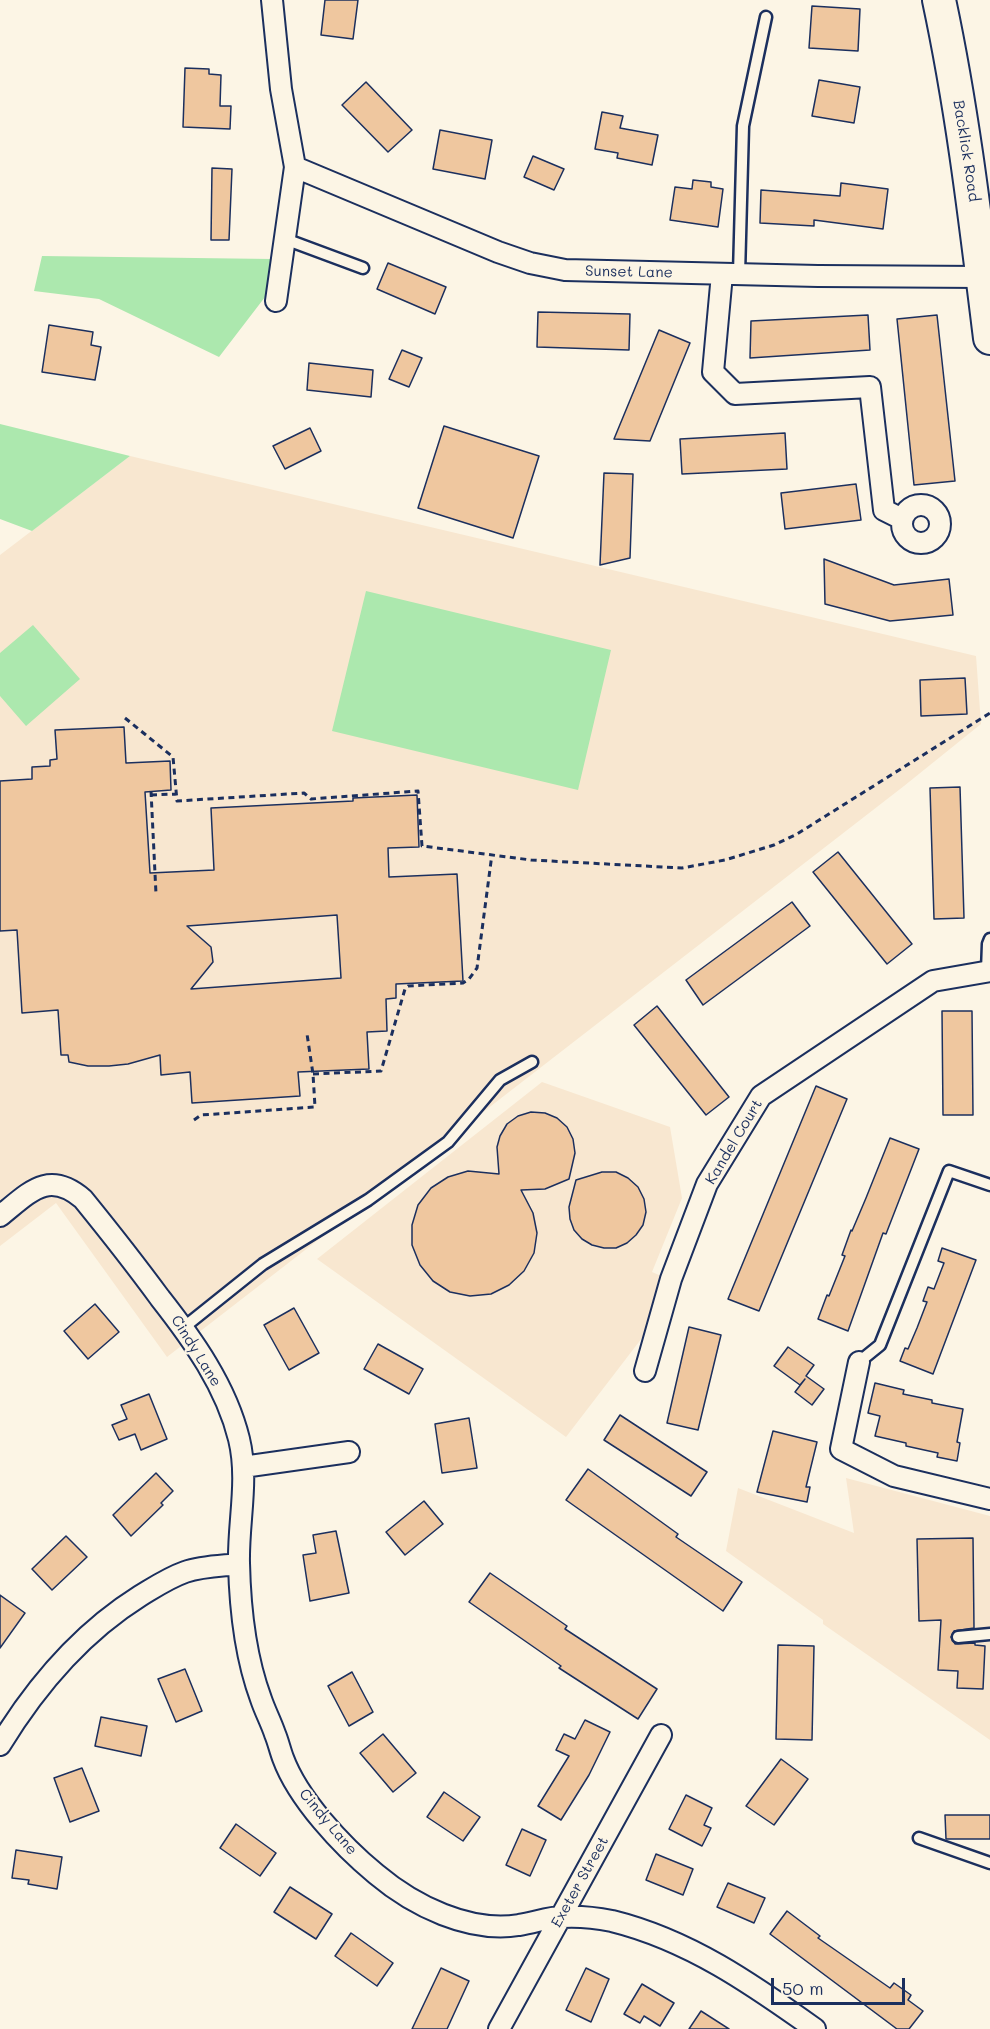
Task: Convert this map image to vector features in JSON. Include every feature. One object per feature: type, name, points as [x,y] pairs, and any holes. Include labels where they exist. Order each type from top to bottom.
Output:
[{"type":"main road","name":"Backlick Road","points":[[939,0],[949,44],[970,173],[990,338]]},
{"type":"street","points":[[272,0],[281,89],[295,167],[276,301]]},
{"type":"street","name":"Sunset Lane","points":[[295,167],[498,252],[531,263],[565,270],[830,277],[982,277]]},
{"type":"street","points":[[730,274],[713,372],[735,394],[870,387],[884,510],[902,519]]},
{"type":"street","name":"Kandel Court","points":[[645,1371],[671,1279],[707,1184],[761,1096],[933,981],[989,971]]},
{"type":"street","name":"Cindy Lane","points":[[0,1216],[35,1189],[46,1184],[58,1184],[73,1190],[83,1199],[194,1342],[217,1382],[239,1439],[243,1467],[239,1564],[242,1617],[252,1673],[283,1759],[313,1807],[352,1853],[406,1896],[436,1911],[473,1924],[499,1927],[561,1917],[611,1921],[641,1930],[715,1961],[756,1986],[815,2029]]},
{"type":"street","points":[[859,1362],[841,1449],[894,1476],[990,1499]]},
{"type":"street","points":[[243,1467],[349,1452]]},
{"type":"street","points":[[0,1745],[41,1684],[69,1654],[123,1607],[163,1581],[184,1572],[198,1568],[239,1564]]},
{"type":"street","name":"Exeter Street","points":[[499,2029],[661,1735]]},
{"type":"lane","points":[[730,274],[742,126],[766,17]]},
{"type":"lane","points":[[285,239],[363,268]]},
{"type":"lane","points":[[989,971],[988,944],[990,939]]},
{"type":"lane","points":[[183,1328],[263,1264],[368,1200],[448,1142],[500,1080],[532,1062]]},
{"type":"lane","points":[[859,1362],[880,1345],[949,1171],[990,1185]]},
{"type":"lane","points":[[958,1637],[990,1634]]},
{"type":"lane","points":[[919,1838],[990,1863]]},
{"type":"path","points":[[125,718],[173,757],[177,801],[304,793],[311,799],[418,791],[422,846],[531,860],[682,868],[725,860],[774,845],[797,834],[990,713]]},
{"type":"path","points":[[156,894],[151,793],[176,794]]},
{"type":"path","points":[[313,1074],[381,1071],[405,989],[408,986],[463,983],[469,979],[477,968],[492,854]]},
{"type":"path","points":[[194,1120],[201,1115],[315,1107],[307,1034]]},
{"type":"shaded area","points":[[130,456],[976,656],[981,724],[167,1357],[56,1203],[0,1246],[0,555]]},
{"type":"shaded area","points":[[542,1082],[670,1127],[682,1198],[652,1272],[666,1278],[645,1334],[566,1437],[317,1259]]},
{"type":"shaded area","points":[[846,1478],[990,1516],[990,1740],[823,1624],[823,1620],[726,1551],[738,1488],[854,1533]]},
{"type":"green space","points":[[42,256],[272,259],[265,297],[219,357],[99,299],[34,291]]},
{"type":"green space","points":[[0,424],[130,456],[32,531],[0,519]]},
{"type":"green space","points":[[366,591],[611,650],[578,790],[332,731]]},
{"type":"green space","points":[[33,625],[80,679],[26,726],[0,696],[0,653]]},
{"type":"building","points":[[325,0],[358,0],[353,39],[321,35]]},
{"type":"building","points":[[812,6],[860,9],[858,51],[809,48]]},
{"type":"building","points":[[185,68],[209,69],[209,74],[221,75],[220,106],[231,106],[230,129],[183,127]]},
{"type":"building","points":[[819,80],[860,87],[854,123],[812,116]]},
{"type":"building","points":[[366,82],[412,130],[388,152],[342,105]]},
{"type":"building","points":[[602,112],[623,116],[620,128],[658,135],[652,165],[617,158],[618,153],[595,149]]},
{"type":"building","points":[[440,130],[492,140],[485,179],[433,169]]},
{"type":"building","points":[[533,156],[564,169],[554,190],[524,177]]},
{"type":"building","points":[[212,168],[232,169],[229,240],[211,240]]},
{"type":"building","points":[[693,180],[711,182],[711,187],[723,189],[718,227],[670,220],[675,187],[692,189]]},
{"type":"building","points":[[841,183],[888,189],[883,229],[814,220],[814,226],[760,223],[761,190],[840,196]]},
{"type":"building","points":[[388,263],[446,287],[435,314],[377,289]]},
{"type":"building","points":[[538,312],[630,314],[629,350],[537,347]]},
{"type":"building","points":[[868,315],[870,350],[750,358],[751,321]]},
{"type":"building","points":[[937,315],[955,481],[914,485],[897,319]]},
{"type":"building","points":[[49,325],[93,332],[91,345],[101,347],[95,380],[42,372]]},
{"type":"building","points":[[659,330],[690,343],[650,441],[614,439]]},
{"type":"building","points":[[402,350],[422,358],[409,387],[389,379]]},
{"type":"building","points":[[309,363],[373,370],[371,397],[307,390]]},
{"type":"building","points":[[444,426],[539,456],[513,538],[418,508]]},
{"type":"building","points":[[310,428],[321,451],[285,469],[273,446]]},
{"type":"building","points":[[785,433],[787,469],[682,474],[680,439]]},
{"type":"building","points":[[604,473],[633,474],[630,558],[600,565]]},
{"type":"building","points":[[856,484],[861,520],[785,529],[781,493]]},
{"type":"building","points":[[824,559],[894,585],[949,579],[953,615],[890,621],[825,604]]},
{"type":"building","points":[[965,678],[967,714],[921,716],[920,680]]},
{"type":"building","points":[[124,727],[126,763],[170,761],[171,790],[145,792],[150,873],[214,870],[211,808],[353,801],[353,798],[417,795],[419,847],[388,848],[389,877],[457,874],[463,981],[396,984],[396,998],[386,999],[387,1031],[367,1032],[369,1069],[298,1072],[300,1096],[192,1103],[190,1072],[161,1075],[160,1055],[128,1064],[109,1066],[88,1066],[69,1062],[68,1055],[61,1055],[58,1010],[22,1013],[17,930],[0,931],[0,781],[32,779],[32,767],[50,766],[50,760],[57,759],[55,730]],"holes":[[[337,915],[341,978],[191,989],[213,962],[211,947],[187,926]]]},
{"type":"building","points":[[960,787],[964,918],[934,919],[930,788]]},
{"type":"building","points":[[838,852],[912,944],[887,964],[813,872]]},
{"type":"building","points":[[792,902],[810,926],[703,1005],[686,980]]},
{"type":"building","points":[[657,1006],[729,1097],[706,1115],[634,1025]]},
{"type":"building","points":[[942,1011],[972,1011],[973,1115],[943,1115]]},
{"type":"building","points":[[816,1086],[847,1099],[759,1311],[728,1299]]},
{"type":"building","points":[[531,1112],[545,1113],[557,1118],[567,1127],[573,1139],[575,1153],[569,1179],[545,1189],[521,1190],[533,1213],[537,1233],[534,1253],[524,1271],[509,1285],[491,1294],[470,1296],[450,1292],[433,1281],[420,1265],[412,1245],[412,1225],[418,1205],[431,1188],[448,1177],[468,1171],[499,1174],[497,1147],[500,1136],[507,1124],[518,1116]]},
{"type":"building","points":[[890,1138],[919,1149],[886,1234],[883,1233],[848,1331],[818,1319],[845,1256],[842,1255],[851,1230]]},
{"type":"building","points":[[602,1172],[616,1172],[628,1178],[638,1187],[644,1199],[646,1212],[643,1225],[627,1243],[616,1248],[592,1245],[582,1239],[574,1230],[570,1219],[569,1207],[576,1180]]},
{"type":"building","points":[[942,1248],[976,1260],[933,1374],[900,1361],[905,1348],[908,1349],[927,1302],[923,1301],[928,1287],[934,1289],[944,1263],[938,1261]]},
{"type":"building","points":[[95,1304],[119,1332],[88,1359],[64,1331]]},
{"type":"building","points":[[294,1308],[319,1353],[289,1370],[264,1325]]},
{"type":"building","points":[[689,1327],[721,1335],[698,1430],[667,1423]]},
{"type":"building","points":[[378,1344],[423,1369],[409,1394],[364,1369]]},
{"type":"building","points":[[788,1347],[814,1365],[806,1376],[824,1389],[812,1405],[795,1392],[805,1379],[800,1385],[774,1366]]},
{"type":"building","points":[[875,1383],[904,1390],[903,1394],[932,1400],[932,1403],[963,1409],[957,1442],[960,1443],[957,1461],[937,1457],[938,1453],[906,1446],[906,1443],[875,1436],[880,1416],[868,1413]]},
{"type":"building","points":[[149,1394],[167,1439],[141,1450],[135,1434],[119,1440],[112,1425],[127,1419],[121,1405]]},
{"type":"building","points":[[620,1415],[707,1472],[691,1496],[604,1440]]},
{"type":"building","points":[[469,1418],[477,1468],[442,1473],[435,1424]]},
{"type":"building","points":[[773,1431],[817,1442],[806,1487],[810,1487],[807,1502],[757,1492]]},
{"type":"building","points":[[588,1469],[678,1534],[676,1537],[742,1582],[723,1611],[566,1500]]},
{"type":"building","points":[[156,1473],[173,1491],[161,1503],[163,1505],[131,1536],[113,1515]]},
{"type":"building","points":[[424,1501],[443,1524],[405,1555],[386,1532]]},
{"type":"building","points":[[336,1531],[349,1593],[310,1601],[303,1555],[316,1553],[313,1535]]},
{"type":"building","points":[[66,1536],[87,1557],[52,1590],[32,1569]]},
{"type":"building","points":[[973,1538],[974,1628],[954,1631],[951,1637],[955,1644],[975,1643],[975,1645],[985,1646],[983,1689],[957,1688],[958,1671],[938,1670],[941,1620],[919,1621],[917,1539]]},
{"type":"building","points":[[490,1573],[567,1626],[565,1629],[657,1689],[638,1719],[559,1668],[561,1666],[469,1602]]},
{"type":"building","points":[[0,1595],[25,1613],[0,1648]]},
{"type":"building","points":[[778,1645],[814,1646],[812,1740],[776,1739]]},
{"type":"building","points":[[185,1669],[202,1711],[176,1722],[158,1679]]},
{"type":"building","points":[[352,1672],[373,1712],[349,1726],[328,1686]]},
{"type":"building","points":[[101,1717],[147,1726],[141,1756],[95,1746]]},
{"type":"building","points":[[585,1720],[610,1732],[589,1775],[561,1820],[538,1806],[569,1756],[556,1750],[564,1734],[575,1739]]},
{"type":"building","points":[[383,1734],[416,1773],[393,1792],[360,1753]]},
{"type":"building","points":[[781,1759],[808,1779],[774,1825],[746,1806]]},
{"type":"building","points":[[82,1768],[99,1811],[70,1822],[54,1778]]},
{"type":"building","points":[[444,1792],[480,1817],[463,1841],[427,1817]]},
{"type":"building","points":[[686,1795],[712,1808],[704,1825],[711,1828],[702,1846],[669,1829]]},
{"type":"building","points":[[945,1815],[990,1815],[990,1839],[946,1839]]},
{"type":"building","points":[[236,1824],[276,1853],[260,1876],[220,1848]]},
{"type":"building","points":[[522,1829],[546,1840],[530,1876],[506,1865]]},
{"type":"building","points":[[16,1850],[62,1857],[57,1889],[28,1884],[29,1880],[12,1878]]},
{"type":"building","points":[[656,1854],[693,1869],[683,1895],[646,1880]]},
{"type":"building","points":[[728,1883],[765,1898],[754,1923],[717,1907]]},
{"type":"building","points":[[290,1887],[332,1914],[316,1939],[274,1912]]},
{"type":"building","points":[[787,1911],[820,1936],[818,1938],[890,1988],[894,1983],[911,1995],[908,2000],[923,2011],[909,2029],[897,2029],[770,1934]]},
{"type":"building","points":[[351,1933],[393,1963],[377,1986],[335,1956]]},
{"type":"building","points":[[441,1968],[469,1981],[447,2029],[412,2029]]},
{"type":"building","points":[[586,1968],[609,1979],[591,2022],[566,2010]]},
{"type":"building","points":[[642,1984],[674,2003],[660,2026],[644,2016],[640,2023],[624,2014]]},
{"type":"building","points":[[701,2011],[729,2029],[689,2029]]}]
